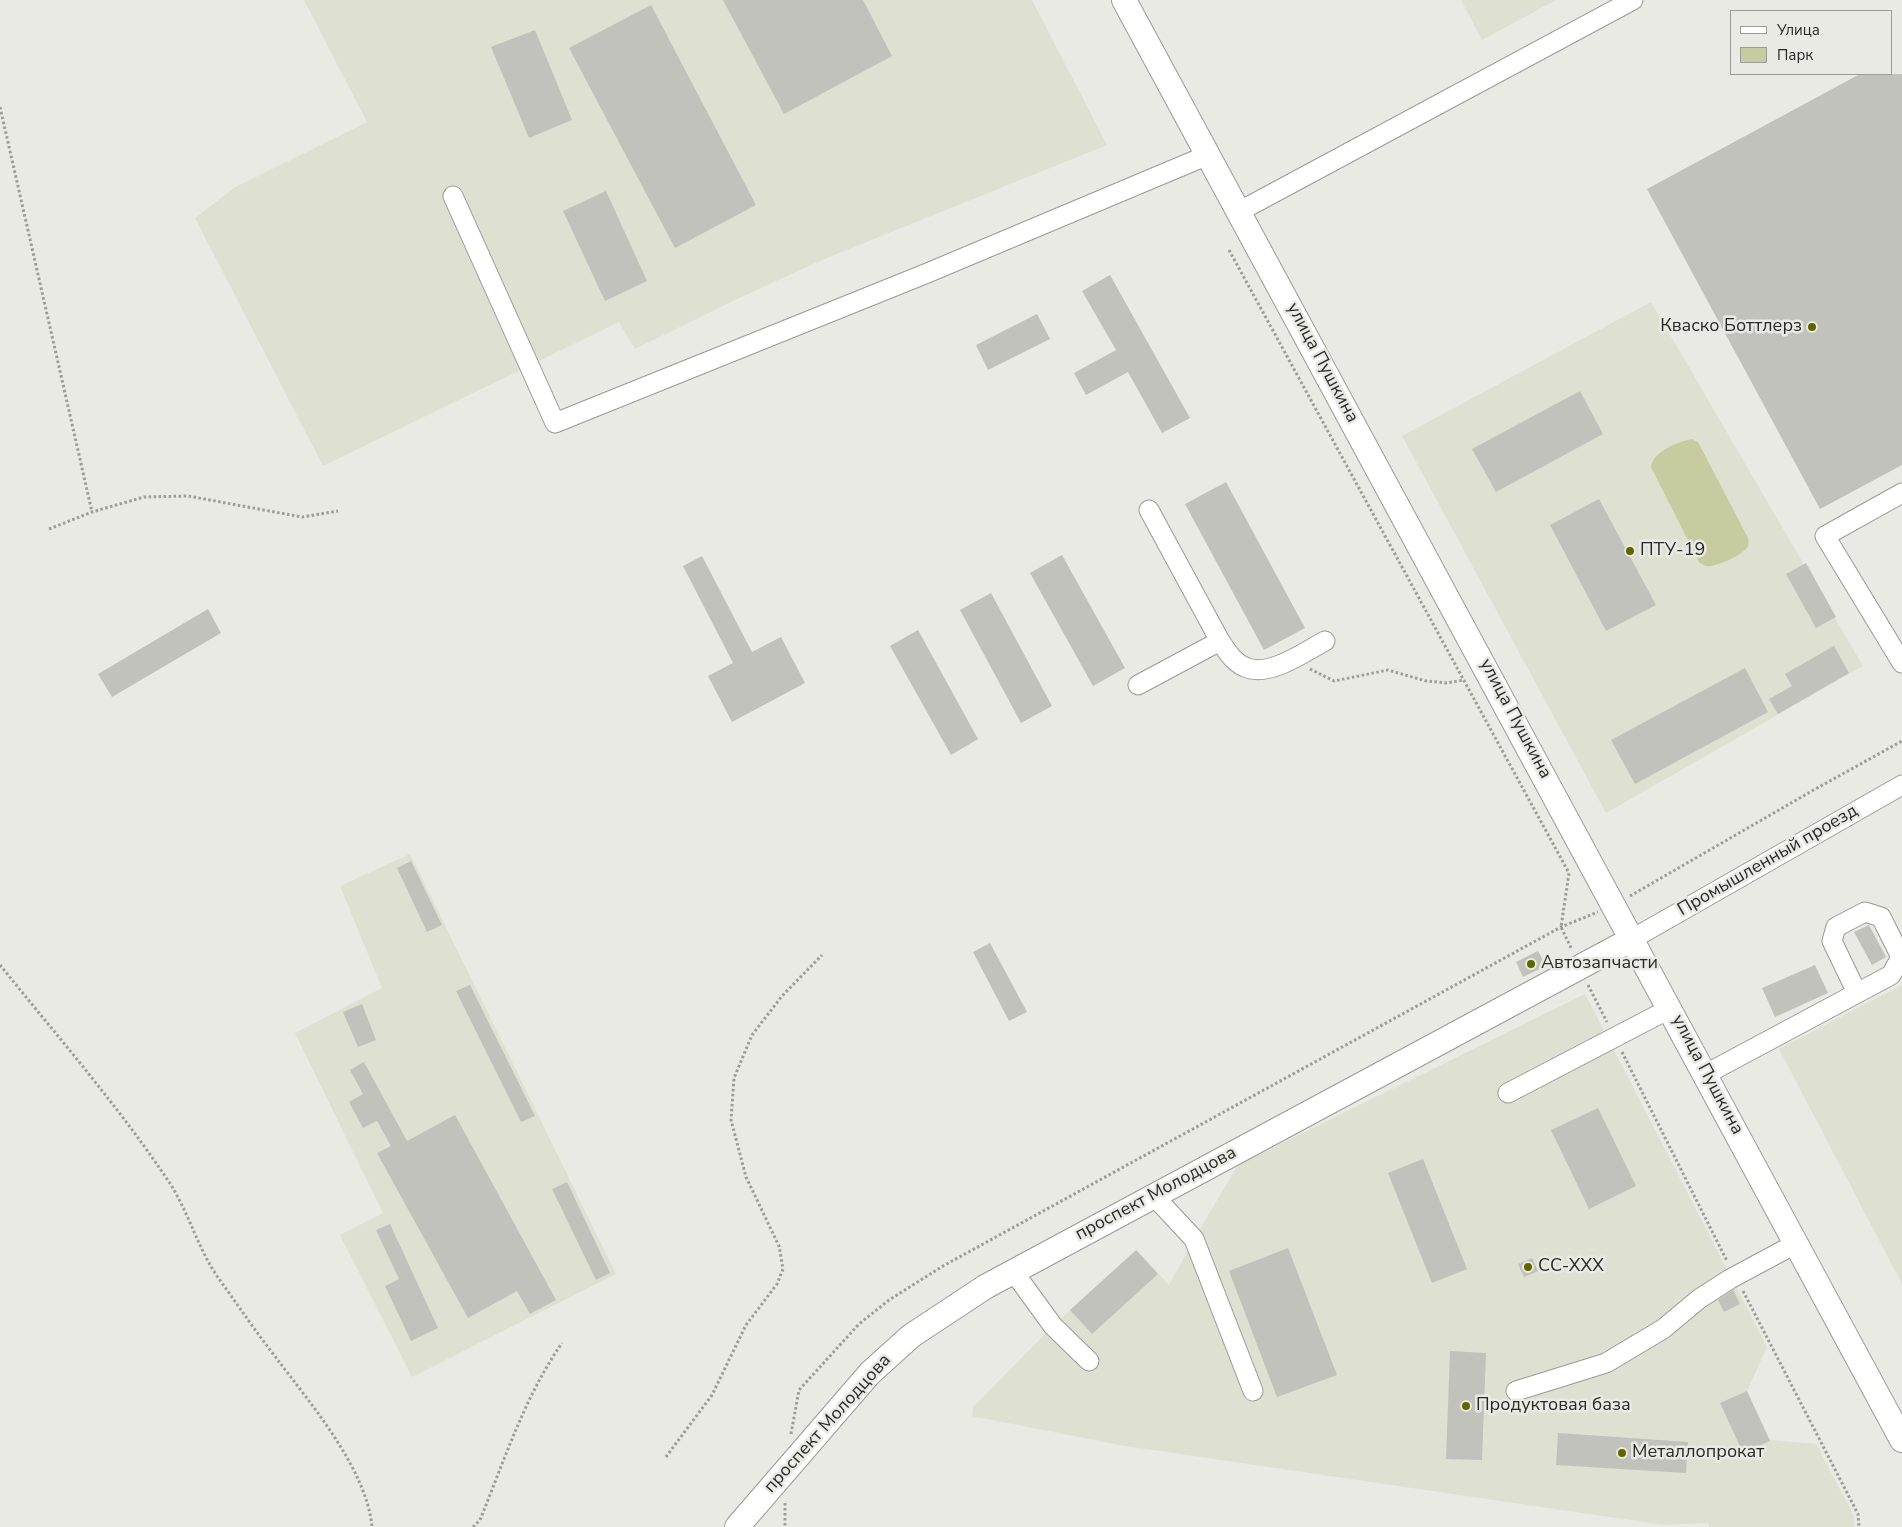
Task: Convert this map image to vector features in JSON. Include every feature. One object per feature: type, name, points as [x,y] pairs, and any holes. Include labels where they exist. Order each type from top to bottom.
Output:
[{"type":"main road","name":"улица Пушкина","points":[[1124,0],[1634,938],[1902,1440]]},
{"type":"main road","name":"проспект Молодцова","points":[[737,1527],[850,1395],[890,1355],[935,1319],[985,1286],[1153,1194],[1634,938]]},
{"type":"street","points":[[1240,211],[1633,0]]},
{"type":"street","points":[[453,196],[555,423],[925,274],[1208,155]]},
{"type":"street","points":[[1902,493],[1825,536],[1902,663]]},
{"type":"street","points":[[1149,510],[1220,641],[1232,658],[1245,667],[1262,670],[1279,666],[1325,641]]},
{"type":"street","points":[[1138,685],[1220,641]]},
{"type":"street","name":"Промышленный проезд","points":[[1634,938],[1902,785]]},
{"type":"street","points":[[1706,1074],[1857,993]]},
{"type":"street","points":[[1508,1093],[1671,1008]]},
{"type":"street","points":[[1153,1194],[1194,1239],[1253,1391]]},
{"type":"street","points":[[1516,1391],[1606,1363],[1663,1330],[1699,1299],[1735,1277],[1797,1244]]},
{"type":"street","points":[[1013,1271],[1053,1326],[1089,1361]]},
{"type":"path","points":[[0,107],[92,512]]},
{"type":"path","points":[[1229,250],[1569,873],[1562,927],[1579,967],[1735,1277],[1858,1514],[1859,1527]]},
{"type":"path","points":[[48,529],[92,512],[144,497],[188,496],[302,517],[338,510]]},
{"type":"path","points":[[1293,658],[1334,681],[1388,670],[1446,683],[1464,680]]},
{"type":"path","points":[[791,1435],[798,1390],[859,1324],[890,1300],[944,1266],[1562,927],[1616,905],[1810,792],[1902,742]]},
{"type":"path","points":[[666,1457],[712,1395],[746,1325],[777,1284],[783,1269],[779,1246],[746,1177],[731,1120],[734,1078],[752,1036],[782,996],[822,955]]},
{"type":"path","points":[[0,964],[122,1117],[172,1187],[216,1273],[322,1419],[359,1478],[371,1513],[372,1527]]},
{"type":"path","points":[[473,1527],[480,1520],[546,1367],[562,1344]]},
{"type":"path","points":[[785,1471],[785,1527]]},
{"type":"shaded area","points":[[304,0],[1032,0],[1107,145],[822,260],[635,349],[619,322],[323,466],[195,218],[234,188],[367,122]]},
{"type":"shaded area","points":[[1461,0],[1556,0],[1482,40]]},
{"type":"shaded area","name":"ПТУ-19","points":[[1651,302],[1863,666],[1606,813],[1402,436]]},
{"type":"shaded area","points":[[410,854],[616,1274],[412,1377],[340,1235],[383,1213],[295,1033],[382,988],[340,886]]},
{"type":"shaded area","points":[[1902,985],[1902,1284],[1779,1049]]},
{"type":"shaded area","points":[[1585,994],[1767,1347],[1747,1391],[1770,1440],[1816,1444],[1854,1516],[1854,1527],[1709,1527],[1709,1523],[1664,1525],[1119,1445],[972,1416],[973,1407],[1053,1326],[1137,1250],[1169,1285],[1238,1165]]},
{"type":"green space","points":[[1692,439],[1698,442],[1748,538],[1748,546],[1741,553],[1722,563],[1710,566],[1705,566],[1699,562],[1651,467],[1656,456],[1661,452],[1680,442]]},
{"type":"building","points":[[723,0],[863,0],[892,56],[784,114]]},
{"type":"building","points":[[651,5],[756,205],[675,248],[569,48]]},
{"type":"building","points":[[535,30],[572,120],[529,138],[491,47]]},
{"type":"building","name":"Кваско Боттлерз","points":[[1902,74],[1902,465],[1820,509],[1647,189],[1858,75]]},
{"type":"building","points":[[606,191],[647,281],[605,301],[563,211]]},
{"type":"building","points":[[1110,275],[1190,418],[1162,433],[1128,372],[1086,395],[1074,373],[1116,350],[1082,291]]},
{"type":"building","points":[[1037,314],[1050,339],[988,370],[976,345]]},
{"type":"building","points":[[1580,391],[1603,434],[1496,492],[1472,449]]},
{"type":"building","points":[[1226,482],[1305,628],[1264,650],[1185,504]]},
{"type":"building","points":[[1599,499],[1656,605],[1606,631],[1550,525]]},
{"type":"building","points":[[1062,555],[1125,668],[1093,686],[1030,573]]},
{"type":"building","points":[[702,556],[752,652],[781,637],[805,683],[732,722],[708,676],[733,663],[683,566]]},
{"type":"building","points":[[1806,563],[1836,617],[1816,628],[1786,574]]},
{"type":"building","points":[[991,593],[1052,706],[1021,723],[960,610]]},
{"type":"building","points":[[208,609],[221,633],[112,697],[98,674]]},
{"type":"building","points":[[918,630],[978,739],[951,755],[890,646]]},
{"type":"building","points":[[1834,646],[1849,673],[1778,714],[1769,699],[1792,686],[1785,674]]},
{"type":"building","points":[[1745,668],[1768,712],[1635,784],[1611,740]]},
{"type":"building","points":[[411,861],[442,925],[427,932],[397,868]]},
{"type":"building","points":[[1869,925],[1886,957],[1872,965],[1854,932]]},
{"type":"building","points":[[990,943],[1027,1012],[1009,1021],[973,952]]},
{"type":"building","name":"Автозапчасти","points":[[1538,951],[1546,966],[1523,977],[1516,962]]},
{"type":"building","points":[[1815,965],[1828,993],[1775,1017],[1762,988]]},
{"type":"building","points":[[470,985],[535,1116],[521,1122],[456,991]]},
{"type":"building","points":[[362,1004],[376,1040],[358,1047],[343,1012]]},
{"type":"building","points":[[364,1062],[407,1141],[455,1115],[556,1300],[530,1314],[517,1291],[468,1318],[377,1153],[391,1146],[377,1121],[363,1128],[349,1102],[363,1094],[350,1070]]},
{"type":"building","points":[[1598,1108],[1636,1186],[1589,1209],[1551,1130]]},
{"type":"building","points":[[1423,1159],[1467,1269],[1432,1283],[1388,1173]]},
{"type":"building","points":[[567,1182],[610,1273],[596,1280],[552,1189]]},
{"type":"building","points":[[390,1224],[438,1328],[411,1341],[385,1286],[399,1279],[376,1230]]},
{"type":"building","points":[[1288,1248],[1337,1375],[1277,1397],[1229,1271]]},
{"type":"building","points":[[1136,1250],[1158,1274],[1092,1334],[1070,1310]]},
{"type":"building","name":"СС-ХХХ","points":[[1532,1258],[1538,1271],[1524,1277],[1518,1264]]},
{"type":"building","points":[[1733,1290],[1740,1304],[1724,1312],[1718,1300]]},
{"type":"building","name":"Продуктовая база","points":[[1450,1351],[1486,1353],[1482,1460],[1446,1459]]},
{"type":"building","points":[[1747,1391],[1770,1441],[1743,1453],[1720,1403]]},
{"type":"building","name":"Металлопрокат","points":[[1558,1433],[1688,1442],[1686,1473],[1556,1465]]},
{"type":"place","name":"Кваско Боттлерз","points":[[1812,327]]},
{"type":"place","name":"ПТУ-19","points":[[1630,551]]},
{"type":"place","name":"Автозапчасти","points":[[1531,964]]},
{"type":"place","name":"СС-ХХХ","points":[[1528,1267]]},
{"type":"place","name":"Продуктовая база","points":[[1466,1406]]},
{"type":"place","name":"Металлопрокат","points":[[1622,1453]]}]
